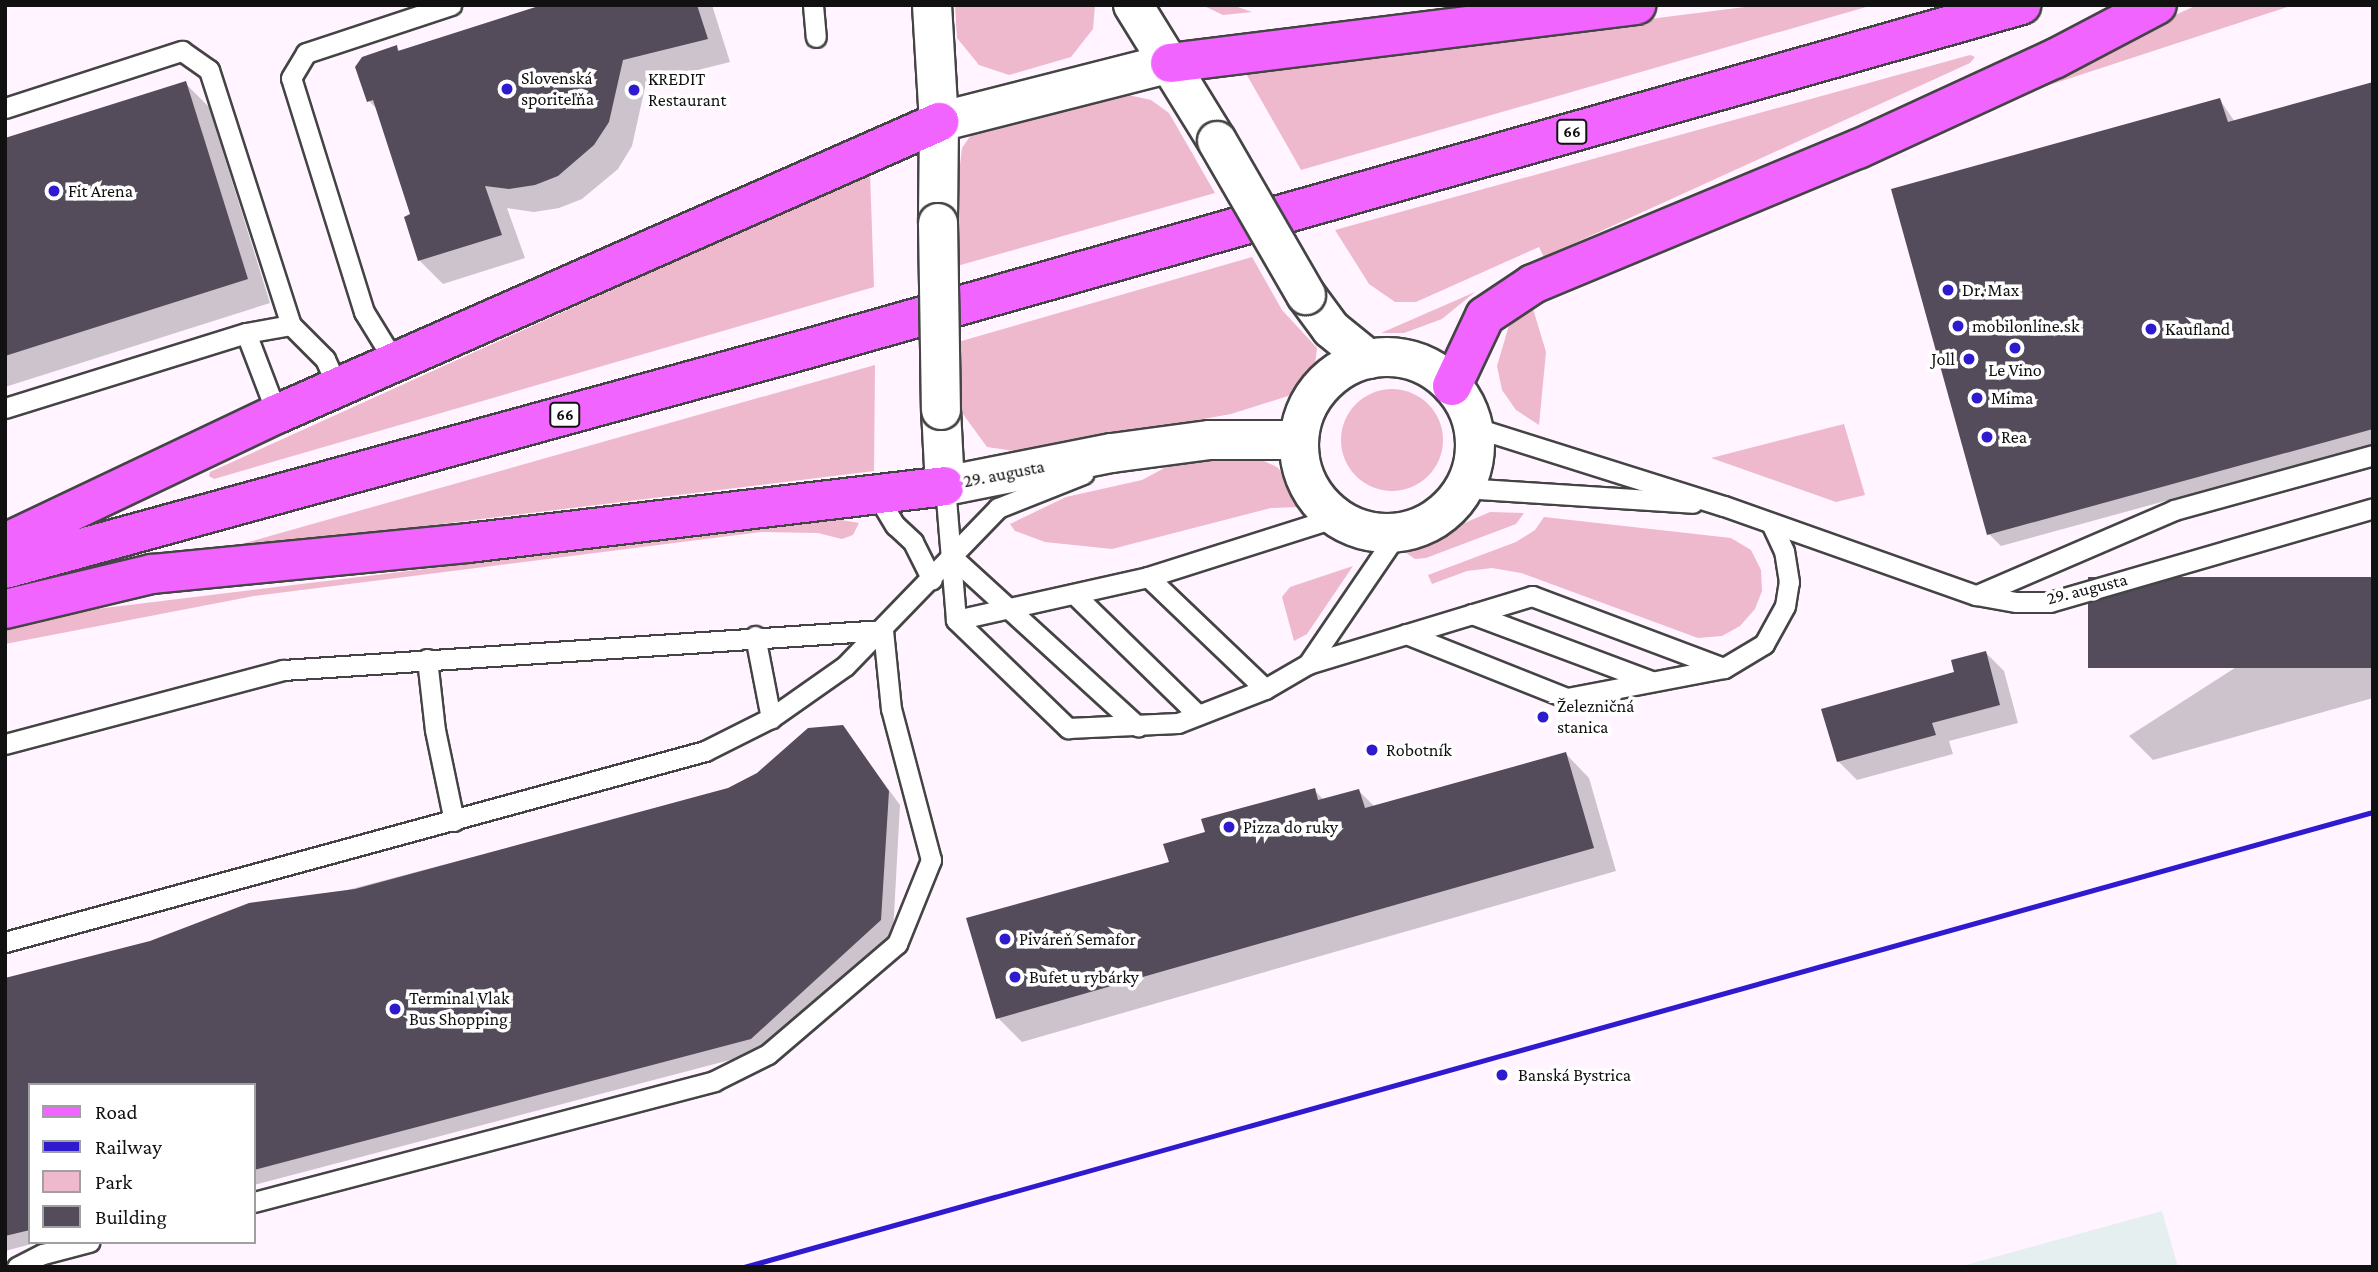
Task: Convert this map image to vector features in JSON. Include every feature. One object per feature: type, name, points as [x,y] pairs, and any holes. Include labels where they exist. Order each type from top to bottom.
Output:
[{"type":"main road","points":[[1170,63],[1636,5]]},
{"type":"main road","name":"66","points":[[5,569],[810,348],[2021,5]]},
{"type":"main road","points":[[1452,386],[1485,316],[1533,284],[1858,149],[2054,59],[2157,5]]},
{"type":"main road","points":[[5,543],[277,414],[396,364],[939,122]]},
{"type":"main road","points":[[5,609],[152,574],[878,496],[945,486]]},
{"type":"street","name":"29. augusta","points":[[932,5],[939,122],[941,410],[945,486],[1112,453],[1210,440],[1298,440]]},
{"type":"street","points":[[1133,5],[1217,141],[1306,295],[1331,329],[1368,359]]},
{"type":"street","points":[[939,122],[1170,63]]},
{"type":"street","points":[[1368,359],[1404,359],[1438,374],[1452,386],[1473,427],[1471,468],[1463,488],[1429,522],[1398,532],[1366,530],[1337,517],[1308,484],[1298,440],[1305,413],[1319,388],[1341,370],[1368,359]]},
{"type":"lane","points":[[396,364],[364,312],[291,78],[306,53],[451,5]]},
{"type":"lane","points":[[813,5],[816,37]]},
{"type":"lane","points":[[5,108],[182,51],[209,70],[291,326],[325,359],[338,388]]},
{"type":"lane","points":[[5,408],[246,333],[291,326]]},
{"type":"lane","points":[[246,333],[277,414]]},
{"type":"lane","name":"29. augusta","points":[[1473,427],[1724,506],[1976,595],[2050,602],[2373,508]]},
{"type":"lane","points":[[5,942],[705,751],[771,718],[845,666],[932,580],[951,556],[999,508],[1092,470],[1112,453]]},
{"type":"lane","points":[[1976,595],[2174,510],[2373,455]]},
{"type":"lane","points":[[945,486],[956,620],[1068,728],[1138,727],[1178,723],[1265,689],[1308,664],[1532,596],[1724,668]]},
{"type":"lane","name":"29. augusta","points":[[1463,488],[1724,506]]},
{"type":"lane","points":[[878,496],[895,525],[913,542],[932,580]]},
{"type":"lane","points":[[956,620],[1148,577],[1337,517]]},
{"type":"lane","points":[[1406,634],[1567,698],[1724,668],[1765,644],[1785,606],[1789,582],[1784,551],[1771,523]]},
{"type":"lane","points":[[1308,664],[1398,532]]},
{"type":"lane","points":[[951,556],[1006,610],[1138,727]]},
{"type":"lane","points":[[1148,577],[1265,689]]},
{"type":"lane","points":[[1074,594],[1198,715]]},
{"type":"lane","points":[[1472,614],[1653,682]]},
{"type":"lane","points":[[5,744],[282,670],[755,636],[883,630]]},
{"type":"lane","points":[[256,1201],[714,1081],[768,1054],[897,944],[931,860],[891,709],[883,630]]},
{"type":"lane","points":[[755,636],[771,718]]},
{"type":"lane","points":[[427,659],[435,730],[454,821]]},
{"type":"lane","points":[[17,1267],[43,1254],[81,1244]]},
{"type":"shaded area","points":[[2162,1211],[2178,1267],[1958,1267]]},
{"type":"green space","points":[[955,5],[1095,5],[1093,29],[1071,57],[1009,75],[979,65],[957,38]]},
{"type":"green space","points":[[1202,5],[1232,5],[1252,12],[1223,15]]},
{"type":"green space","points":[[1761,5],[1873,5],[1301,170],[1244,70]]},
{"type":"green space","points":[[2197,5],[2293,5],[1986,106],[2145,29]]},
{"type":"green space","points":[[1970,55],[1975,57],[1970,63],[1544,257],[1539,247],[1416,302],[1395,302],[1369,284],[1335,230]]},
{"type":"green space","points":[[1124,94],[1151,100],[1169,113],[1215,193],[957,266],[959,174],[962,148],[971,135]]},
{"type":"green space","points":[[870,173],[874,287],[214,479],[209,476],[210,472]]},
{"type":"green space","points":[[1252,257],[1282,310],[1317,348],[1315,365],[1288,396],[1231,414],[1022,452],[987,447],[960,410],[958,342]]},
{"type":"green space","points":[[1475,292],[1442,319],[1404,333],[1381,333]]},
{"type":"green space","points":[[1531,302],[1546,352],[1539,425],[1516,410],[1502,390],[1497,366],[1510,322]]},
{"type":"green space","points":[[875,365],[874,471],[245,548],[238,545]]},
{"type":"green space","points":[[1392,389],[1412,393],[1428,404],[1439,420],[1443,440],[1439,460],[1428,476],[1412,487],[1392,491],[1372,487],[1356,476],[1345,460],[1341,440],[1345,420],[1356,404],[1372,393]]},
{"type":"green space","points":[[1844,424],[1865,495],[1836,502],[1711,458]]},
{"type":"green space","points":[[1205,457],[1255,457],[1277,467],[1293,484],[1301,507],[1271,508],[1112,549],[1045,542],[1015,531],[1010,524],[1066,497],[1142,480],[1172,464]]},
{"type":"green space","points":[[1490,512],[1524,513],[1516,524],[1426,558],[1415,559],[1402,550]]},
{"type":"green space","points":[[1544,517],[1731,538],[1751,550],[1761,570],[1762,591],[1755,609],[1740,626],[1722,636],[1698,638],[1521,573],[1492,568],[1467,571],[1432,584],[1428,575],[1516,542],[1535,530]]},
{"type":"green space","points":[[836,519],[859,523],[853,535],[842,539],[818,533],[761,532],[254,596],[5,644],[5,625],[39,616]]},
{"type":"green space","points":[[1353,566],[1307,634],[1294,641],[1282,597],[1290,587]]},
{"type":"building","points":[[542,5],[697,5],[708,39],[623,60],[609,122],[594,145],[558,176],[535,185],[509,189],[485,186],[502,235],[418,261],[404,217],[410,214],[373,100],[367,102],[355,67],[362,57],[397,45],[398,51]]},
{"type":"building","points":[[186,81],[248,279],[5,356],[5,138]]},
{"type":"building","name":"Kaufland","points":[[2373,82],[2373,429],[1987,535],[1891,189],[2220,98],[2228,122]]},
{"type":"building","points":[[2088,577],[2373,577],[2373,668],[2088,668]]},
{"type":"building","points":[[1986,651],[2000,705],[1932,723],[1936,735],[1837,762],[1821,709],[1954,672],[1951,660]]},
{"type":"building","name":"Terminal Vlak Bus Shopping","points":[[843,725],[889,791],[881,920],[751,1039],[256,1169],[256,1083],[28,1083],[28,1230],[5,1236],[5,978],[150,941],[249,903],[355,889],[728,788],[757,773],[808,728]]},
{"type":"building","points":[[1566,752],[1594,848],[996,1019],[966,918],[1169,862],[1163,844],[1205,832],[1201,819],[1315,788],[1318,800],[1359,789],[1365,808]]},
{"type":"railway","points":[[744,1267],[2373,812]]},
{"type":"place","name":"Slovenská sporiteľňa","points":[[507,89]]},
{"type":"place","name":"KREDIT Restaurant","points":[[634,90]]},
{"type":"place","name":"Fit Arena","points":[[54,191]]},
{"type":"place","name":"Dr. Max","points":[[1948,290]]},
{"type":"place","name":"mobilonline.sk","points":[[1958,326]]},
{"type":"place","name":"Kaufland","points":[[2151,329]]},
{"type":"place","name":"Le Vino","points":[[2015,348]]},
{"type":"place","name":"Joll","points":[[1969,359]]},
{"type":"place","name":"Mima","points":[[1977,398]]},
{"type":"place","name":"Rea","points":[[1987,437]]},
{"type":"place","name":"Železničná stanica","points":[[1543,717]]},
{"type":"place","name":"Robotník","points":[[1372,750]]},
{"type":"place","name":"Pizza do ruky","points":[[1229,827]]},
{"type":"place","name":"Piváreň Semafor","points":[[1005,939]]},
{"type":"place","name":"Bufet u rybárky","points":[[1015,977]]},
{"type":"place","name":"Terminal Vlak Bus Shopping","points":[[395,1009]]},
{"type":"place","name":"Banská Bystrica","points":[[1502,1075]]}]
